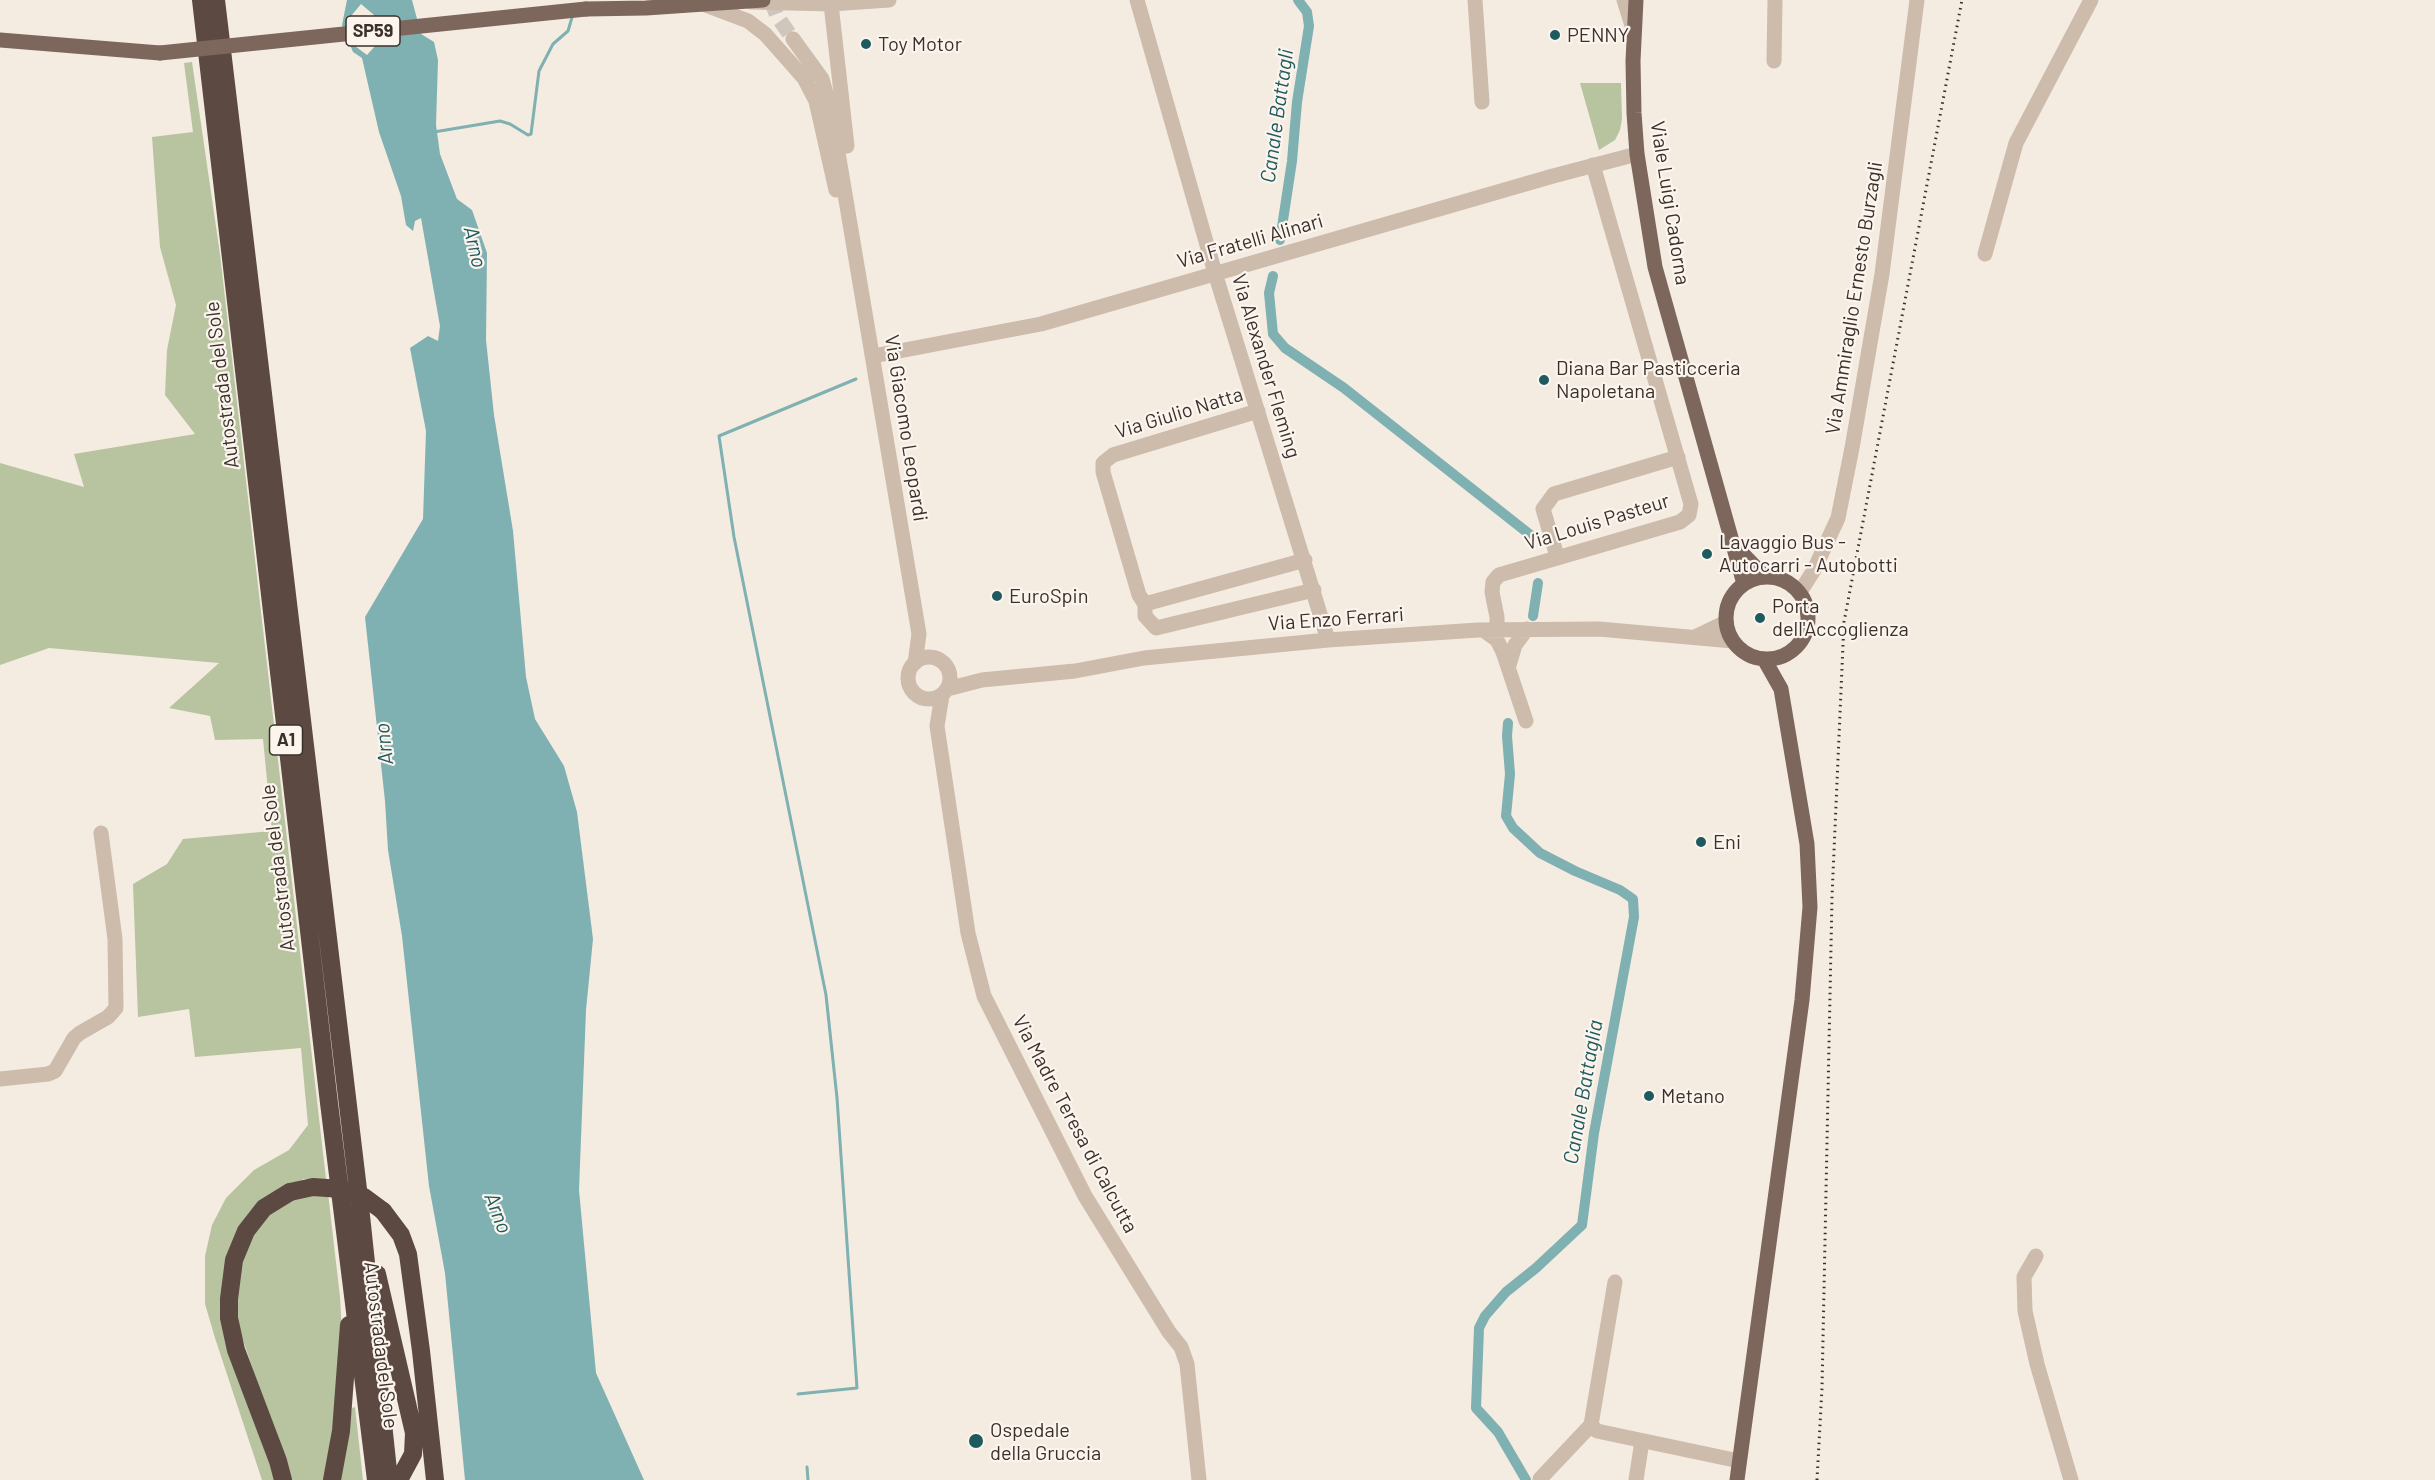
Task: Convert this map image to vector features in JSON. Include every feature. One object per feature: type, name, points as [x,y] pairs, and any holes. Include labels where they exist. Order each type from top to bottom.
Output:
[{"type":"highway","name":"Autostrada del Sole","points":[[201,0],[351,1291],[376,1480]]},
{"type":"highway","name":"Autostrada del Sole","points":[[216,0],[360,1206],[389,1480]]},
{"type":"highway","points":[[283,1480],[236,1350],[229,1318],[229,1299],[234,1260],[246,1231],[264,1208],[290,1192],[319,1187],[341,1189],[364,1197],[383,1211],[401,1235],[411,1269],[435,1480]]},
{"type":"highway","points":[[360,1206],[414,1433],[413,1454],[399,1480]]},
{"type":"highway","points":[[332,1480],[341,1431],[351,1291]]},
{"type":"main road","points":[[586,9],[594,5],[662,0]]},
{"type":"main road","name":"SP59","points":[[0,40],[160,53],[586,9],[763,0]]},
{"type":"main road","name":"Viale Luigi Cadorna","points":[[1636,0],[1633,75],[1636,154],[1655,267],[1744,584]]},
{"type":"main road","name":"Viale Luigi Cadorna","points":[[1735,546],[1764,576]]},
{"type":"main road","points":[[1764,576],[1784,580],[1800,592],[1807,605],[1809,619],[1806,633],[1798,645],[1787,654],[1764,659],[1752,656],[1733,641],[1726,622],[1730,601],[1744,584],[1764,576]]},
{"type":"main road","points":[[1737,1480],[1802,1000],[1809,926],[1807,844],[1781,689],[1787,654]]},
{"type":"main road","points":[[1764,659],[1781,689]]},
{"type":"street","points":[[742,2],[831,4],[889,0]]},
{"type":"street","name":"Via Alexander Fleming","points":[[1137,0],[1215,273],[1328,640]]},
{"type":"street","points":[[1475,0],[1482,102]]},
{"type":"street","points":[[1624,0],[1634,34]]},
{"type":"street","points":[[1774,61],[1775,0]]},
{"type":"street","name":"Via Ammiraglio Ernesto Burzagli","points":[[1800,592],[1814,570],[1838,518],[1850,460],[1882,273],[1917,0]]},
{"type":"street","points":[[1985,254],[2016,143],[2091,0]]},
{"type":"street","name":"Via Giacomo Leopardi","points":[[703,4],[748,21],[765,34],[804,78],[816,101],[832,178],[850,230]]},
{"type":"street","name":"Via Giacomo Leopardi","points":[[831,4],[850,174],[850,230]]},
{"type":"street","name":"Via Giacomo Leopardi","points":[[793,39],[822,79],[831,111],[919,634],[915,663],[908,674],[908,680],[913,692],[923,698],[937,726],[968,933],[984,996]]},
{"type":"street","name":"Via Fratelli Alinari","points":[[873,356],[1041,324],[1636,154]]},
{"type":"street","name":"Via Louis Pasteur","points":[[1490,629],[1497,617],[1492,592],[1493,582],[1505,572],[1680,522],[1689,515],[1691,504],[1593,165]]},
{"type":"street","name":"Via Giulio Natta","points":[[1145,604],[1139,595],[1106,483],[1103,463],[1113,455],[1258,411]]},
{"type":"street","points":[[1557,556],[1543,508],[1554,494],[1678,457]]},
{"type":"street","points":[[1305,560],[1145,604],[1145,616],[1156,628],[1314,590]]},
{"type":"street","points":[[1695,637],[1726,622]]},
{"type":"street","points":[[1490,629],[1509,666],[1526,721]]},
{"type":"street","name":"Via Enzo Ferrari","points":[[944,692],[982,680],[1075,671],[1144,658],[1328,640],[1490,629],[1599,629],[1733,641]]},
{"type":"street","points":[[1509,666],[1515,645],[1527,629]]},
{"type":"street","name":"Via Giacomo Leopardi","points":[[919,634],[950,678],[944,692],[937,726]]},
{"type":"street","points":[[915,663],[925,658],[982,680]]},
{"type":"street","points":[[923,698],[930,699],[944,692]]},
{"type":"street","points":[[0,1079],[48,1074],[55,1071],[74,1038],[108,1017],[116,1008],[115,939],[101,833]]},
{"type":"street","name":"Via Madre Teresa di Calcutta","points":[[984,996],[1085,1196],[1169,1332],[1181,1347],[1187,1364],[1199,1480]]},
{"type":"street","points":[[2036,1256],[2024,1278],[2025,1311],[2037,1364],[2071,1480]]},
{"type":"street","points":[[1540,1479],[1591,1425],[1615,1282]]},
{"type":"street","points":[[1591,1425],[1597,1431],[1739,1461]]},
{"type":"street","points":[[1636,1480],[1641,1441]]},
{"type":"green space","points":[[192,62],[220,254],[326,1179],[304,1179],[277,1191],[225,1281],[277,1480],[262,1480],[215,1338],[205,1304],[205,1256],[212,1225],[226,1198],[254,1170],[289,1150],[308,1125],[301,1048],[195,1057],[189,1009],[138,1017],[133,884],[167,864],[183,839],[272,831],[263,739],[215,740],[210,716],[169,708],[219,663],[49,648],[0,665],[0,463],[84,487],[74,454],[195,434],[165,395],[167,350],[176,305],[160,247],[152,137],[193,132],[184,63]]},
{"type":"green space","points":[[1580,83],[1621,83],[1620,130],[1615,140],[1599,150]]},
{"type":"green space","points":[[328,1193],[340,1297],[343,1350],[326,1480],[290,1480],[239,1328],[236,1294],[243,1251],[267,1215],[287,1201]]},
{"type":"green space","points":[[355,1407],[363,1480],[339,1480],[352,1408]]},
{"type":"water","name":"Arno","points":[[347,0],[412,0],[421,34],[434,42],[438,60],[436,125],[440,154],[457,199],[472,210],[487,253],[486,340],[494,415],[513,531],[526,677],[535,719],[564,766],[577,812],[593,939],[586,1010],[579,1190],[596,1373],[644,1480],[465,1480],[445,1273],[429,1186],[402,936],[388,850],[385,801],[365,617],[423,519],[426,431],[410,348],[428,336],[438,341],[440,326],[421,218],[415,221],[413,231],[406,225],[401,196],[379,132],[362,58],[353,52],[342,25]],"holes":[[[361,4],[374,15],[376,45],[367,55],[355,46],[351,16]]]},
{"type":"waterway","name":"Canale Battagli","points":[[1280,240],[1309,26],[1307,12],[1298,0]]},
{"type":"waterway","points":[[434,132],[500,121],[528,135],[531,134],[539,71],[553,44],[568,31],[573,14]]},
{"type":"waterway","points":[[1273,276],[1269,293],[1273,334],[1285,348],[1344,388],[1533,537]]},
{"type":"waterway","points":[[798,1394],[857,1388],[837,1098],[826,995],[734,537],[719,436],[856,379]]},
{"type":"waterway","name":"Canale Battaglia","points":[[1533,616],[1538,583]]},
{"type":"waterway","name":"Canale Battaglia","points":[[1508,723],[1510,774],[1506,816],[1513,828],[1540,853],[1620,890],[1633,899],[1634,917],[1594,1133],[1582,1225],[1536,1268],[1506,1292],[1485,1316],[1479,1328],[1476,1408],[1498,1432],[1526,1480]]},
{"type":"waterway","points":[[807,1467],[808,1480]]},
{"type":"tunnel","points":[[771,0],[777,16],[793,39]]},
{"type":"railway","points":[[1817,1480],[1822,1388],[1832,897],[1844,622],[1962,0]]},
{"type":"place","name":"PENNY","points":[[1555,35]]},
{"type":"place","name":"Toy Motor","points":[[866,44]]},
{"type":"place","name":"Diana Bar Pasticceria Napoletana","points":[[1544,380]]},
{"type":"place","name":"Lavaggio Bus - Autocarri - Autobotti","points":[[1707,554]]},
{"type":"place","name":"EuroSpin","points":[[997,596]]},
{"type":"place","name":"Porta dell'Accoglienza","points":[[1760,618]]},
{"type":"place","name":"Eni","points":[[1701,842]]},
{"type":"place","name":"Metano","points":[[1649,1096]]},
{"type":"place","name":"Ospedale della Gruccia","points":[[976,1441]]}]
